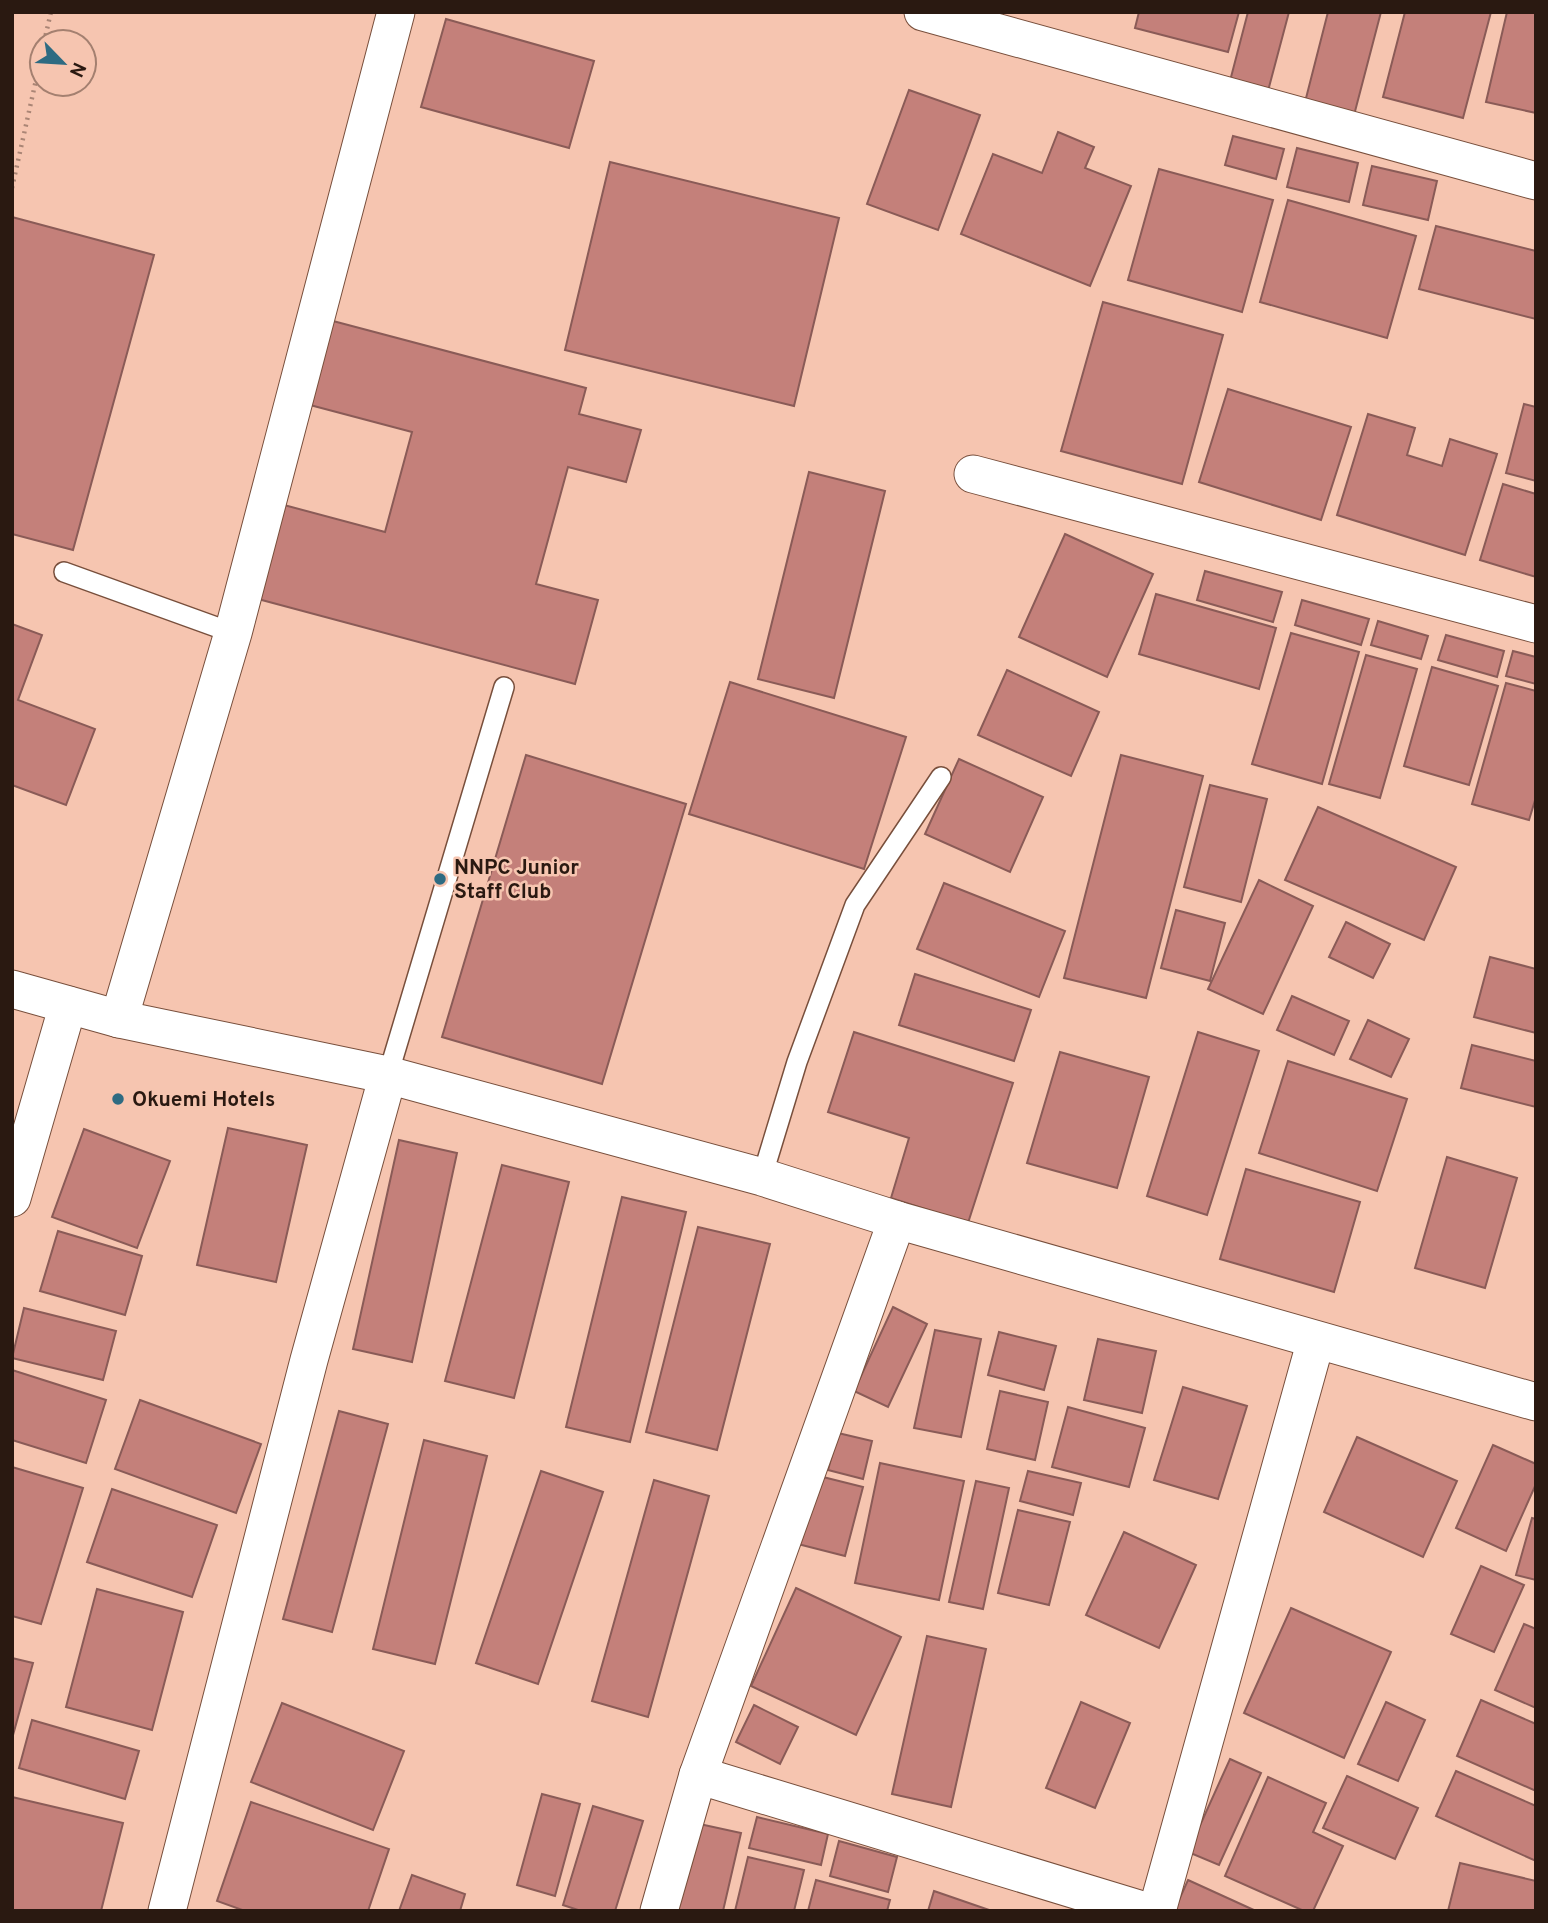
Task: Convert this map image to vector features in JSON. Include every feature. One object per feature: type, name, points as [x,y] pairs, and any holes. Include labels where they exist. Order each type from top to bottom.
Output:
[{"type":"street","points":[[119,1019],[233,633],[396,12]]},
{"type":"street","points":[[923,12],[1010,24],[1536,180]]},
{"type":"street","points":[[973,474],[1536,624]]},
{"type":"street","points":[[12,989],[119,1019],[388,1076],[762,1177],[897,1220],[1536,1402]]},
{"type":"street","points":[[12,1198],[68,1004]]},
{"type":"street","points":[[167,1911],[309,1360],[388,1076]]},
{"type":"street","points":[[659,1911],[698,1775],[897,1220]]},
{"type":"street","points":[[1157,1911],[1316,1340]]},
{"type":"street","points":[[698,1775],[1145,1911]]},
{"type":"lane","points":[[64,572],[233,633]]},
{"type":"lane","points":[[388,1076],[504,687]]},
{"type":"lane","points":[[762,1177],[797,1062],[855,905],[941,777]]},
{"type":"path","points":[[12,188],[32,98]]},
{"type":"building","points":[[1139,12],[1239,12],[1228,52],[1135,28]]},
{"type":"building","points":[[1248,12],[1289,12],[1268,91],[1230,81]]},
{"type":"building","points":[[1328,12],[1381,12],[1353,119],[1304,106]]},
{"type":"building","points":[[1405,12],[1491,12],[1463,118],[1383,97]]},
{"type":"building","points":[[1507,12],[1536,12],[1536,113],[1486,102]]},
{"type":"building","points":[[446,19],[594,61],[569,148],[421,107]]},
{"type":"building","points":[[909,90],[980,115],[938,230],[867,204]]},
{"type":"building","points":[[1058,132],[1094,147],[1085,168],[1131,186],[1090,286],[961,234],[993,154],[1042,173]]},
{"type":"building","points":[[1233,136],[1284,149],[1276,179],[1225,165]]},
{"type":"building","points":[[1297,148],[1358,163],[1349,202],[1287,187]]},
{"type":"building","points":[[610,162],[839,218],[794,406],[565,350]]},
{"type":"building","points":[[1372,166],[1437,181],[1428,220],[1363,205]]},
{"type":"building","points":[[1159,169],[1273,200],[1242,312],[1128,280]]},
{"type":"building","points":[[1288,200],[1416,236],[1387,338],[1260,302]]},
{"type":"building","points":[[12,217],[154,255],[73,550],[12,534]]},
{"type":"building","points":[[1436,226],[1536,251],[1536,319],[1419,289]]},
{"type":"building","points":[[1103,302],[1223,335],[1182,484],[1061,451]]},
{"type":"building","points":[[333,321],[586,388],[579,414],[641,430],[626,482],[568,467],[536,584],[598,600],[575,684],[258,599],[284,505],[385,532],[412,432],[310,405]]},
{"type":"building","points":[[1228,389],[1351,427],[1321,520],[1199,482]]},
{"type":"building","points":[[1524,404],[1536,407],[1536,481],[1506,473]]},
{"type":"building","points":[[1368,414],[1415,428],[1407,455],[1442,466],[1450,439],[1497,454],[1465,555],[1337,515]]},
{"type":"building","points":[[809,472],[885,491],[834,698],[758,679]]},
{"type":"building","points":[[1503,484],[1536,494],[1536,577],[1480,560]]},
{"type":"building","points":[[1065,534],[1153,574],[1107,677],[1019,637]]},
{"type":"building","points":[[1205,571],[1282,592],[1273,622],[1197,600]]},
{"type":"building","points":[[1156,594],[1276,628],[1259,689],[1139,654]]},
{"type":"building","points":[[1302,600],[1369,619],[1361,645],[1295,625]]},
{"type":"building","points":[[1378,621],[1428,636],[1421,659],[1371,645]]},
{"type":"building","points":[[12,624],[42,635],[18,700],[95,729],[66,805],[12,785]]},
{"type":"building","points":[[1291,633],[1359,652],[1322,784],[1252,764]]},
{"type":"building","points":[[1446,635],[1504,651],[1497,677],[1438,660]]},
{"type":"building","points":[[1513,651],[1536,657],[1536,684],[1506,676]]},
{"type":"building","points":[[1366,655],[1417,669],[1380,798],[1329,784]]},
{"type":"building","points":[[1432,667],[1498,686],[1469,785],[1404,766]]},
{"type":"building","points":[[1007,670],[1099,712],[1071,776],[978,735]]},
{"type":"building","points":[[730,682],[906,737],[864,869],[689,814]]},
{"type":"building","points":[[1506,683],[1536,691],[1536,797],[1529,820],[1472,804]]},
{"type":"building","points":[[526,755],[686,804],[602,1084],[442,1037]]},
{"type":"building","points":[[1121,755],[1203,776],[1146,998],[1064,978]]},
{"type":"building","points":[[959,759],[1043,797],[1010,872],[925,834]]},
{"type":"building","points":[[1210,785],[1267,799],[1241,902],[1184,887]]},
{"type":"building","points":[[1318,807],[1456,867],[1424,940],[1285,880]]},
{"type":"building","points":[[1259,880],[1313,906],[1263,1014],[1208,989]]},
{"type":"building","points":[[944,883],[1065,931],[1039,997],[917,949]]},
{"type":"building","points":[[1176,910],[1225,923],[1210,981],[1161,968]]},
{"type":"building","points":[[1346,922],[1390,944],[1373,978],[1329,957]]},
{"type":"building","points":[[1490,957],[1536,969],[1536,1033],[1474,1017]]},
{"type":"building","points":[[915,974],[1031,1010],[1014,1061],[899,1025]]},
{"type":"building","points":[[1292,996],[1349,1021],[1334,1055],[1277,1030]]},
{"type":"building","points":[[1368,1020],[1409,1039],[1391,1077],[1350,1059]]},
{"type":"building","points":[[854,1032],[1013,1083],[968,1223],[891,1198],[909,1138],[828,1112]]},
{"type":"building","points":[[1198,1032],[1259,1051],[1207,1215],[1147,1196]]},
{"type":"building","points":[[1472,1045],[1536,1061],[1536,1107],[1461,1088]]},
{"type":"building","points":[[1060,1052],[1149,1077],[1117,1188],[1027,1163]]},
{"type":"building","points":[[1288,1061],[1407,1099],[1377,1191],[1259,1153]]},
{"type":"building","points":[[228,1128],[307,1145],[276,1282],[197,1265]]},
{"type":"building","points":[[84,1129],[170,1161],[137,1248],[52,1217]]},
{"type":"building","points":[[399,1140],[457,1153],[412,1362],[353,1349]]},
{"type":"building","points":[[1447,1157],[1517,1178],[1485,1288],[1415,1268]]},
{"type":"building","points":[[502,1165],[569,1182],[514,1398],[445,1381]]},
{"type":"building","points":[[1246,1169],[1360,1202],[1334,1292],[1220,1259]]},
{"type":"building","points":[[622,1197],[686,1212],[630,1442],[566,1427]]},
{"type":"building","points":[[698,1227],[770,1244],[717,1450],[646,1432]]},
{"type":"building","points":[[58,1231],[142,1256],[125,1315],[40,1291]]},
{"type":"building","points":[[893,1307],[927,1324],[888,1407],[854,1391]]},
{"type":"building","points":[[24,1308],[116,1331],[103,1380],[12,1358]]},
{"type":"building","points":[[935,1330],[981,1339],[961,1437],[914,1428]]},
{"type":"building","points":[[999,1332],[1056,1346],[1044,1390],[988,1375]]},
{"type":"building","points":[[1098,1339],[1156,1351],[1142,1413],[1084,1400]]},
{"type":"building","points":[[12,1370],[106,1400],[86,1463],[12,1440]]},
{"type":"building","points":[[1183,1387],[1247,1406],[1218,1499],[1154,1480]]},
{"type":"building","points":[[1000,1391],[1048,1402],[1035,1460],[987,1449]]},
{"type":"building","points":[[140,1400],[261,1444],[236,1513],[115,1469]]},
{"type":"building","points":[[1068,1407],[1145,1428],[1129,1487],[1052,1467]]},
{"type":"building","points":[[339,1411],[388,1424],[332,1632],[283,1619]]},
{"type":"building","points":[[838,1433],[872,1441],[863,1479],[828,1470]]},
{"type":"building","points":[[1357,1437],[1457,1481],[1423,1557],[1324,1512]]},
{"type":"building","points":[[424,1440],[487,1456],[435,1664],[373,1649]]},
{"type":"building","points":[[1493,1445],[1536,1464],[1536,1484],[1506,1551],[1456,1528]]},
{"type":"building","points":[[880,1463],[964,1481],[939,1600],[855,1583]]},
{"type":"building","points":[[12,1467],[83,1488],[41,1624],[12,1616]]},
{"type":"building","points":[[541,1471],[603,1492],[538,1684],[476,1663]]},
{"type":"building","points":[[1028,1471],[1081,1483],[1073,1515],[1020,1501]]},
{"type":"building","points":[[807,1473],[863,1487],[845,1556],[790,1542]]},
{"type":"building","points":[[654,1480],[709,1496],[648,1717],[592,1701]]},
{"type":"building","points":[[976,1481],[1009,1488],[983,1609],[949,1602]]},
{"type":"building","points":[[112,1489],[217,1525],[192,1597],[87,1562]]},
{"type":"building","points":[[1018,1510],[1070,1522],[1049,1605],[998,1593]]},
{"type":"building","points":[[1532,1518],[1536,1519],[1536,1580],[1516,1575]]},
{"type":"building","points":[[1124,1532],[1196,1565],[1159,1648],[1086,1615]]},
{"type":"building","points":[[1481,1566],[1524,1585],[1494,1652],[1451,1634]]},
{"type":"building","points":[[796,1588],[901,1637],[856,1735],[751,1686]]},
{"type":"building","points":[[97,1589],[183,1612],[152,1730],[66,1707]]},
{"type":"building","points":[[1291,1608],[1391,1652],[1344,1758],[1244,1713]]},
{"type":"building","points":[[1524,1624],[1536,1629],[1536,1708],[1495,1690]]},
{"type":"building","points":[[927,1636],[986,1649],[951,1807],[892,1794]]},
{"type":"building","points":[[12,1658],[33,1663],[13,1735],[12,1734]]},
{"type":"building","points":[[1481,1700],[1536,1724],[1536,1791],[1457,1756]]},
{"type":"building","points":[[1081,1702],[1130,1723],[1095,1808],[1046,1788]]},
{"type":"building","points":[[1386,1702],[1425,1720],[1398,1781],[1358,1764]]},
{"type":"building","points":[[282,1703],[404,1751],[373,1830],[251,1782]]},
{"type":"building","points":[[754,1705],[798,1727],[780,1764],[736,1742]]},
{"type":"building","points":[[32,1720],[139,1751],[125,1799],[19,1768]]},
{"type":"building","points":[[1230,1759],[1261,1773],[1219,1865],[1188,1852]]},
{"type":"building","points":[[1456,1771],[1536,1806],[1536,1861],[1436,1816]]},
{"type":"building","points":[[1347,1776],[1418,1808],[1395,1859],[1323,1828]]},
{"type":"building","points":[[1268,1777],[1326,1803],[1313,1832],[1343,1846],[1313,1911],[1304,1911],[1225,1876]]},
{"type":"building","points":[[542,1794],[580,1804],[555,1896],[517,1885]]},
{"type":"building","points":[[12,1797],[123,1823],[101,1911],[12,1911]]},
{"type":"building","points":[[251,1802],[389,1849],[368,1911],[245,1911],[217,1901]]},
{"type":"building","points":[[593,1806],[643,1821],[615,1911],[581,1911],[563,1905]]},
{"type":"building","points":[[757,1817],[828,1834],[821,1865],[749,1848]]},
{"type":"building","points":[[695,1823],[741,1833],[723,1911],[676,1911]]},
{"type":"building","points":[[839,1841],[897,1857],[888,1892],[830,1876]]},
{"type":"building","points":[[748,1857],[804,1870],[794,1911],[735,1911]]},
{"type":"building","points":[[1460,1863],[1536,1881],[1536,1911],[1448,1911]]},
{"type":"building","points":[[412,1875],[465,1894],[460,1911],[399,1911]]},
{"type":"building","points":[[816,1880],[890,1900],[887,1911],[808,1911]]},
{"type":"building","points":[[1188,1880],[1256,1911],[1174,1911]]},
{"type":"building","points":[[934,1891],[992,1911],[928,1911]]},
{"type":"place","name":"NNPC Junior Staff Club","points":[[440,879]]},
{"type":"place","name":"Okuemi Hotels","points":[[118,1099]]}]
